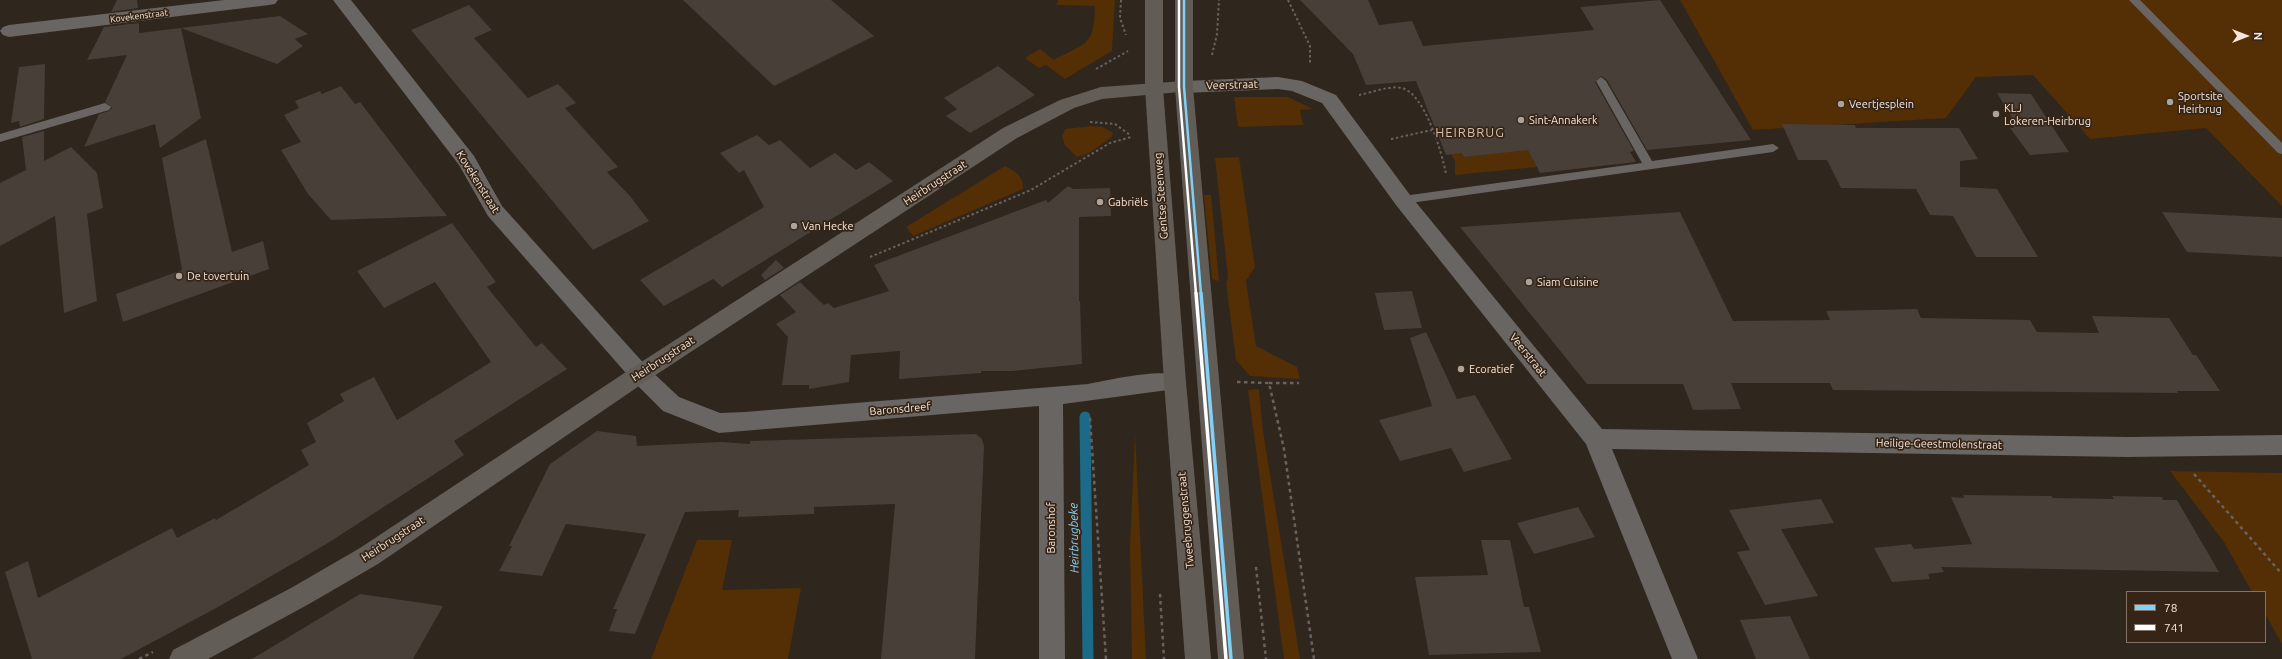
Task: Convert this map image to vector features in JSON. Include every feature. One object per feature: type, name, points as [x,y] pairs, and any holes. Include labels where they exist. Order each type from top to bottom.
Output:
[{"type":"main road","points":[[1184,0],[1184,87],[1202,324],[1231,659]]},
{"type":"main road","name":"Gentse Steenweg","points":[[1154,5],[1154,88],[1174,382]]},
{"type":"main road","name":"Tweebruggenstraat","points":[[1174,382],[1198,659]]},
{"type":"street","name":"Kovekenstraat","points":[[9,31],[269,0]]},
{"type":"street","name":"Kovekenstraat","points":[[342,0],[467,161],[496,211],[640,374]]},
{"type":"street","name":"Veerstraat","points":[[1154,88],[1278,84],[1295,85],[1329,99],[1403,200],[1596,439],[1657,586],[1685,659]]},
{"type":"street","name":"Heirbrugstraat","points":[[182,659],[300,596],[369,556],[640,374],[1010,133],[1068,104],[1101,93],[1154,88]]},
{"type":"street","name":"Baronsdreef","points":[[640,374],[671,404],[719,423],[1088,393],[1134,385],[1174,382]]},
{"type":"street","name":"Baronshof","points":[[1051,396],[1052,659]]},
{"type":"street","name":"Heilige-Geestmolenstraat","points":[[1596,439],[2170,447],[2282,445]]},
{"type":"lane","points":[[2134,0],[2282,150]]},
{"type":"lane","points":[[1600,81],[1649,166]]},
{"type":"lane","points":[[0,138],[105,107]]},
{"type":"lane","points":[[1403,200],[1773,148]]},
{"type":"path","points":[[1121,0],[1120,18],[1127,37]]},
{"type":"path","points":[[1214,47],[1217,34],[1218,0]]},
{"type":"path","points":[[1288,0],[1310,46],[1310,90]]},
{"type":"path","points":[[1094,70],[1131,49]]},
{"type":"path","points":[[1329,99],[1402,88],[1411,93],[1419,103],[1432,130],[1445,164],[1446,194]]},
{"type":"path","points":[[863,260],[1031,190],[1110,144],[1132,136],[1115,124],[1088,122]]},
{"type":"path","points":[[1363,145],[1432,130]]},
{"type":"path","points":[[1207,383],[1300,383]]},
{"type":"path","points":[[1269,383],[1284,449],[1314,659]]},
{"type":"path","points":[[1088,393],[1106,659]]},
{"type":"path","points":[[2170,447],[2282,574]]},
{"type":"shaded area","points":[[1058,0],[1115,0],[1112,51],[1065,79],[1046,65],[1039,68],[1025,58],[1040,49],[1054,60],[1081,46],[1090,36],[1093,29],[1095,6],[1057,5]]},
{"type":"shaded area","points":[[1680,0],[2282,0],[2282,206],[2206,128],[2090,139],[2033,75],[1976,77],[1946,118],[1753,130]]},
{"type":"shaded area","points":[[1234,97],[1288,97],[1313,109],[1300,110],[1303,125],[1238,127]]},
{"type":"shaded area","points":[[1091,126],[1103,127],[1113,133],[1112,137],[1089,153],[1077,157],[1065,145],[1062,137],[1065,129]]},
{"type":"shaded area","points":[[1525,143],[1537,167],[1455,175],[1455,162],[1450,151],[1461,150],[1464,157]]},
{"type":"shaded area","points":[[1239,157],[1255,267],[1246,281],[1256,346],[1297,367],[1300,379],[1250,376],[1236,360],[1226,283],[1228,278],[1215,158]]},
{"type":"shaded area","points":[[1005,166],[1018,174],[1023,184],[1023,189],[913,236],[906,227]]},
{"type":"shaded area","points":[[1204,195],[1211,195],[1219,281],[1212,279]]},
{"type":"shaded area","points":[[1259,389],[1263,431],[1300,659],[1284,659],[1248,390]]},
{"type":"shaded area","points":[[1135,432],[1146,659],[1132,659],[1130,546]]},
{"type":"shaded area","points":[[2170,471],[2282,473],[2282,644],[2266,616],[2266,591],[2251,591],[2224,542]]},
{"type":"shaded area","points":[[697,540],[732,540],[722,590],[801,588],[788,659],[651,659]]},
{"type":"building","points":[[117,0],[137,0],[138,8],[111,12]]},
{"type":"building","points":[[683,0],[831,0],[874,36],[774,86]]},
{"type":"building","points":[[1300,0],[1368,0],[1379,25],[1412,21],[1423,46],[1594,30],[1580,7],[1660,0],[1751,140],[1647,150],[1607,80],[1601,76],[1595,82],[1634,151],[1630,152],[1636,162],[1540,173],[1528,150],[1464,157],[1462,153],[1446,155],[1416,81],[1366,85],[1353,54]]},
{"type":"building","points":[[469,5],[492,30],[474,38],[528,98],[558,84],[576,103],[565,108],[618,167],[607,172],[630,196],[649,221],[593,250],[411,30]]},
{"type":"building","points":[[280,16],[308,34],[295,39],[303,46],[277,64],[181,28],[201,118],[160,148],[155,124],[84,147],[99,114],[109,111],[112,108],[105,102],[127,55],[87,60],[104,27],[139,23],[139,33]]},
{"type":"building","points":[[45,64],[44,119],[20,127],[19,121],[11,123],[19,67]]},
{"type":"building","points":[[998,66],[1035,95],[970,133],[946,116],[957,109],[944,98]]},
{"type":"building","points":[[341,86],[355,104],[360,102],[447,216],[331,220],[308,194],[281,150],[301,142],[284,115],[299,108],[295,101],[320,91],[322,94]]},
{"type":"building","points":[[1997,93],[2031,94],[2069,152],[2030,155],[2010,128],[2014,128],[2011,123],[2015,123]]},
{"type":"building","points":[[1782,124],[1855,125],[1856,128],[1959,128],[1978,159],[1960,161],[1960,187],[1997,189],[2038,257],[1976,257],[1953,216],[1930,215],[1916,189],[1841,188],[1827,160],[1798,160]]},
{"type":"building","points":[[44,131],[44,161],[71,147],[97,173],[103,208],[87,214],[97,301],[64,313],[55,216],[0,246],[0,183],[26,170],[22,137]]},
{"type":"building","points":[[757,135],[769,145],[780,140],[810,168],[835,153],[856,170],[869,162],[893,181],[722,287],[713,279],[664,306],[640,280],[764,207],[744,170],[739,173],[720,153]]},
{"type":"building","points":[[206,139],[232,252],[263,241],[269,269],[123,322],[116,294],[182,270],[162,158]]},
{"type":"building","points":[[1068,186],[1073,189],[1110,188],[1111,216],[1079,217],[1079,301],[1082,364],[1013,371],[981,371],[981,373],[899,379],[900,351],[851,355],[849,382],[809,389],[809,385],[782,385],[788,337],[776,324],[796,312],[780,295],[800,282],[824,305],[828,303],[834,308],[889,291],[874,265],[1046,200],[1048,203]]},
{"type":"building","points":[[1680,212],[1733,321],[1830,320],[1826,311],[1917,309],[1921,318],[2030,320],[2037,332],[2099,333],[2092,316],[2169,318],[2193,355],[2196,355],[2220,391],[2177,391],[2178,393],[1833,390],[1830,383],[1731,383],[1741,409],[1693,410],[1683,384],[1587,384],[1460,227]]},
{"type":"building","points":[[2162,212],[2282,218],[2282,257],[2187,252]]},
{"type":"building","points":[[452,223],[496,282],[487,287],[536,347],[542,343],[567,369],[454,441],[464,455],[328,543],[218,607],[121,659],[32,659],[5,572],[28,561],[38,598],[172,528],[177,538],[215,518],[216,520],[309,465],[301,450],[316,442],[307,423],[344,401],[340,394],[374,377],[397,420],[491,362],[435,282],[384,308],[357,271]]},
{"type":"building","points":[[776,260],[784,268],[765,280],[761,275]]},
{"type":"building","points":[[1412,291],[1422,328],[1384,330],[1375,293]]},
{"type":"building","points":[[1426,332],[1457,399],[1475,395],[1512,459],[1464,472],[1451,448],[1400,461],[1379,420],[1432,406],[1410,338]]},
{"type":"building","points":[[597,431],[636,436],[637,446],[721,442],[750,444],[750,441],[976,434],[982,439],[984,446],[975,659],[881,659],[895,504],[814,507],[814,514],[738,517],[739,510],[685,512],[635,634],[609,631],[617,609],[613,609],[646,534],[566,524],[542,576],[499,571],[512,546],[509,546],[550,464]]},
{"type":"building","points":[[1963,495],[2051,496],[2053,498],[2114,499],[2112,496],[2162,497],[2163,500],[2177,500],[2219,572],[1941,567],[1944,572],[1928,574],[1930,579],[1892,582],[1874,548],[1911,544],[1914,549],[1972,544],[1951,497],[1964,498]]},
{"type":"building","points":[[1821,499],[1834,523],[1781,529],[1818,596],[1765,605],[1737,552],[1750,550],[1729,510]]},
{"type":"building","points":[[1578,507],[1595,537],[1534,554],[1517,523]]},
{"type":"building","points":[[1481,540],[1510,540],[1524,607],[1529,607],[1541,652],[1429,655],[1415,577],[1488,575]]},
{"type":"building","points":[[360,594],[443,606],[413,659],[252,659]]},
{"type":"building","points":[[1790,616],[1810,659],[1756,659],[1740,620]]},
{"type":"waterway","name":"Heirbrugbeke","points":[[1085,417],[1088,659]]},
{"type":"transit line","name":"741","points":[[1179,0],[1179,87],[1226,659]]},
{"type":"transit line","name":"78","points":[[1184,0],[1184,87],[1231,659]]},
{"type":"place","name":"Sportsite Heirbrug","points":[[2170,102]]},
{"type":"place","name":"Veertjesplein","points":[[1841,104]]},
{"type":"place","name":"KLJ Lokeren-Heirbrug","points":[[1996,114]]},
{"type":"place","name":"Sint-Annakerk","points":[[1521,120]]},
{"type":"place","name":"Gabriëls","points":[[1100,202]]},
{"type":"place","name":"Van Hecke","points":[[794,226]]},
{"type":"place","name":"De tovertuin","points":[[179,276]]},
{"type":"place","name":"Siam Cuisine","points":[[1529,282]]},
{"type":"place","name":"Ecoratief","points":[[1461,369]]},
{"type":"district","name":"HEIRBRUG","points":[[1470,133]]}]
